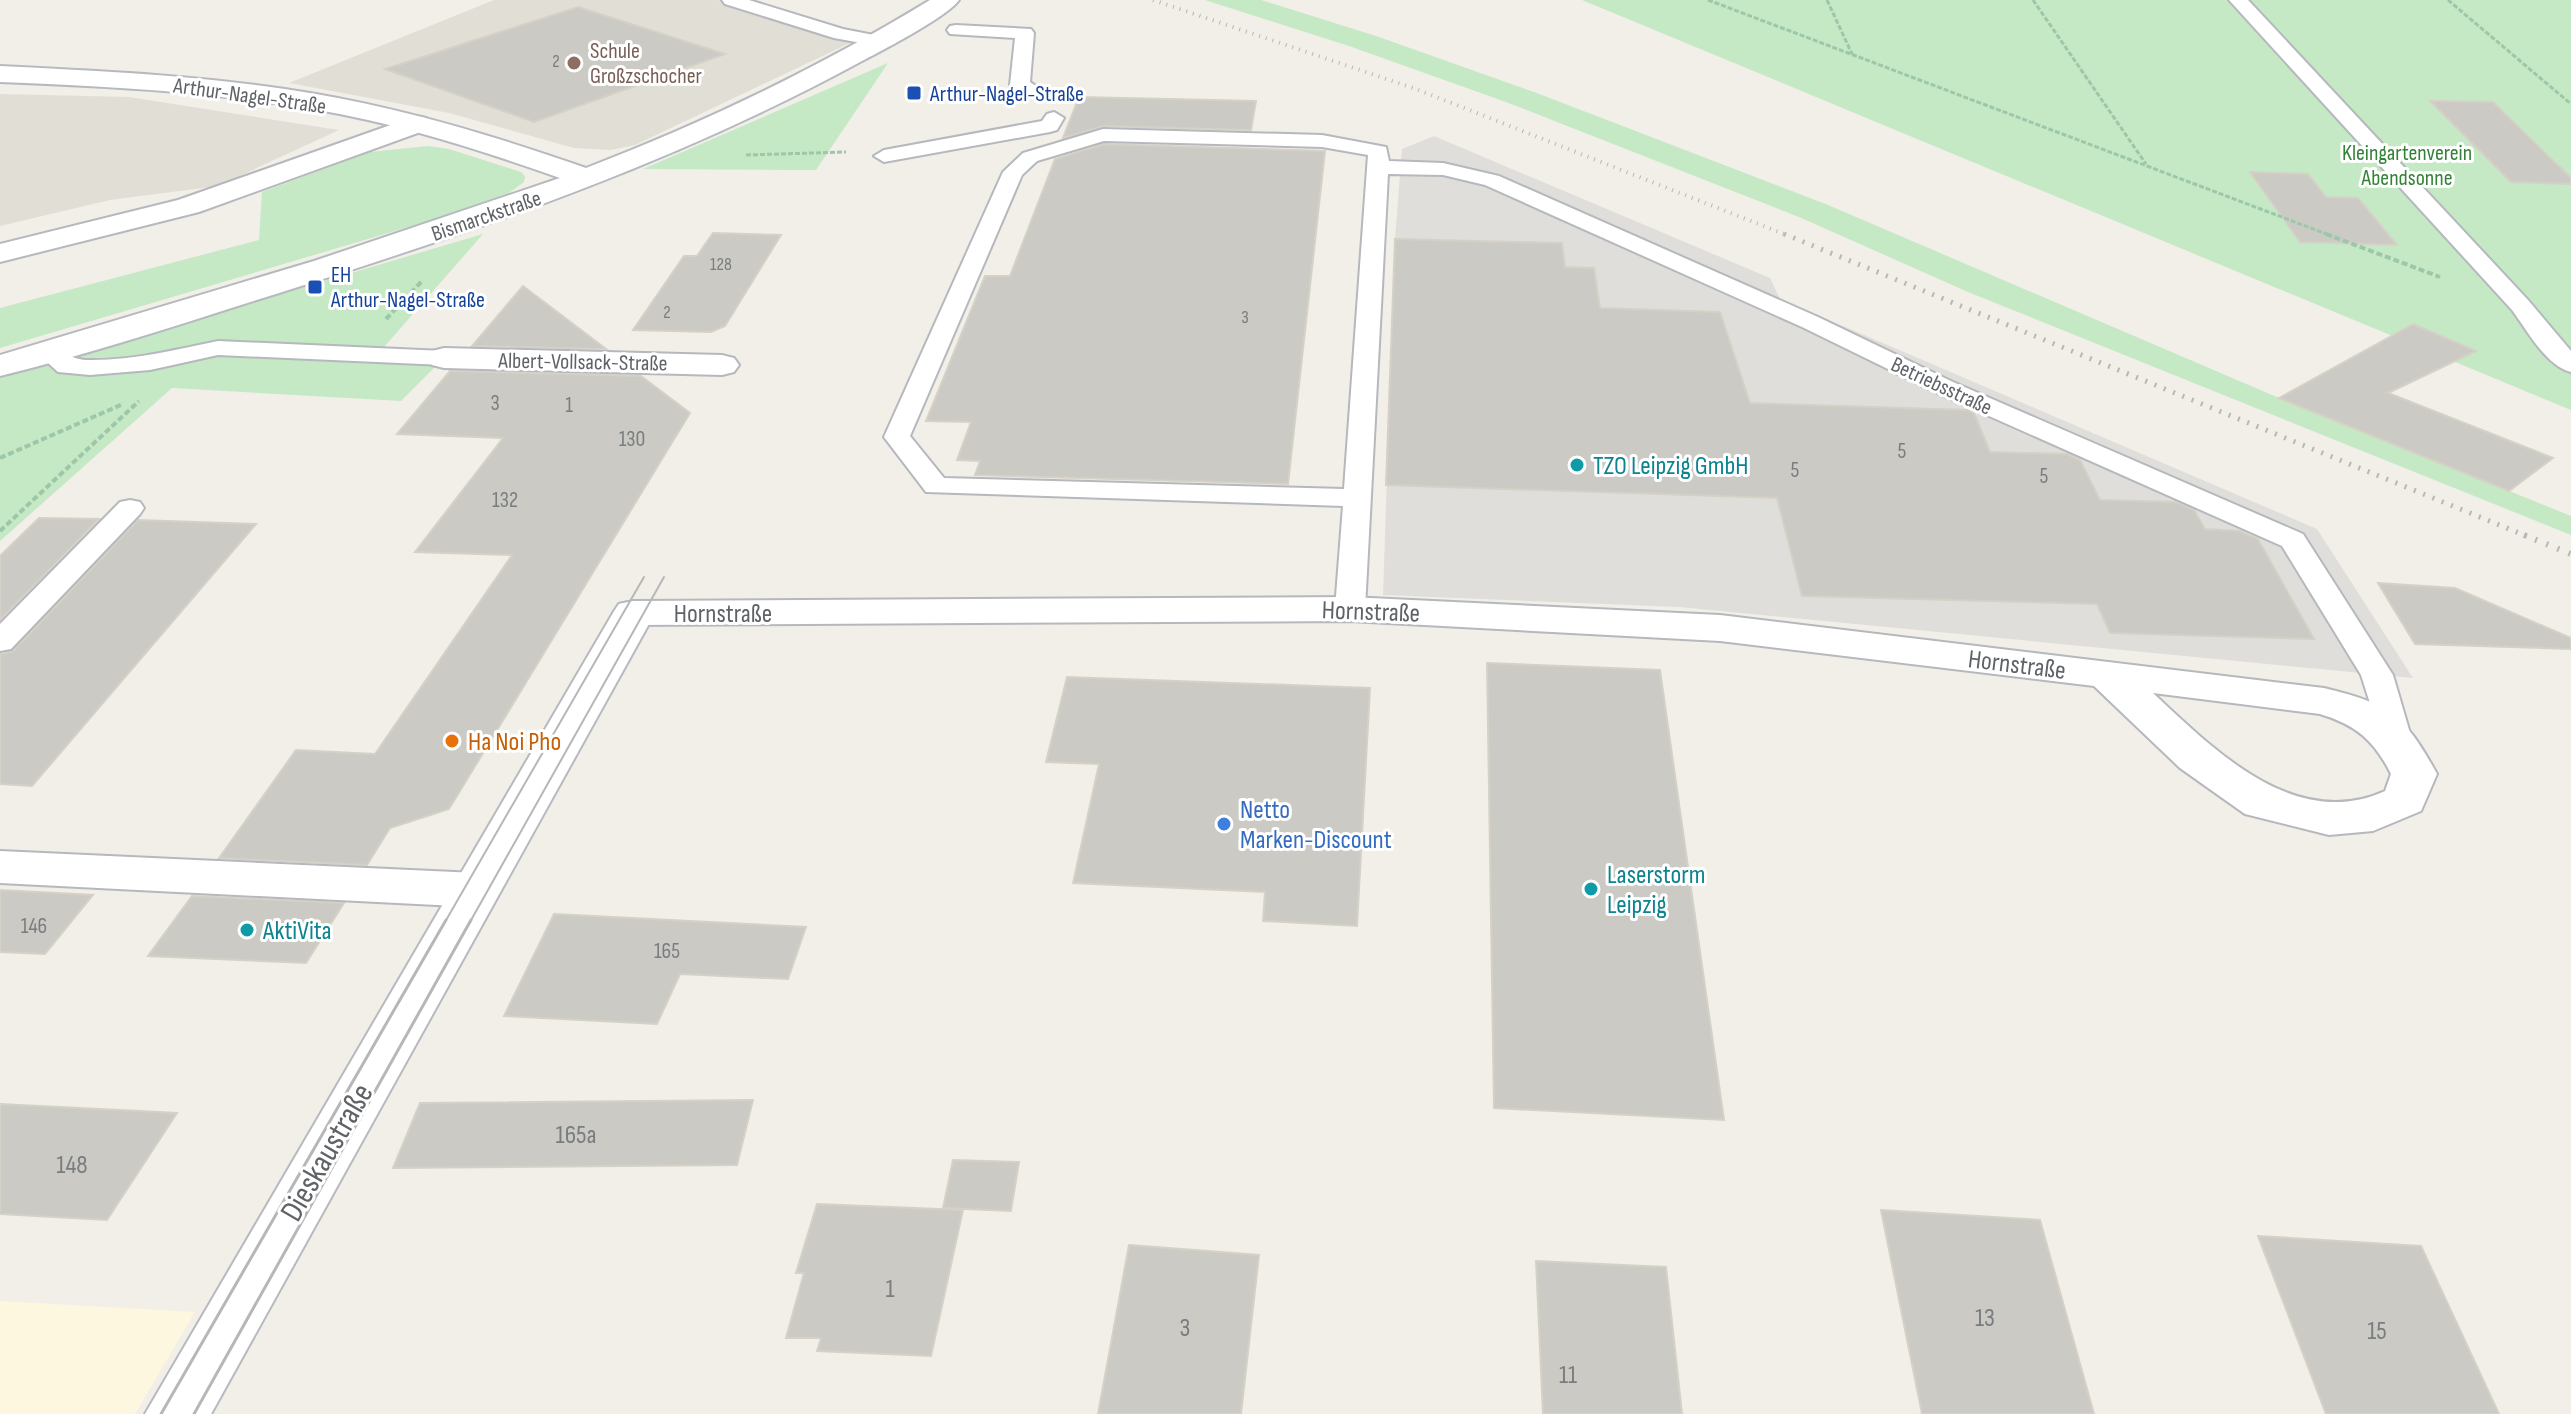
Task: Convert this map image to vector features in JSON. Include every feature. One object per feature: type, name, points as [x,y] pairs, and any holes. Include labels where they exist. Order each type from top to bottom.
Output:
[{"type":"street","name":"Bismarckstraße","points":[[0,366],[486,217],[587,178],[756,106],[883,42],[947,0]]},
{"type":"street","name":"Arthur-Nagel-Straße","points":[[0,74],[174,84],[259,94],[416,124],[587,178]]},
{"type":"street","points":[[0,253],[188,206],[416,124]]},
{"type":"street","name":"Albert-Vollsack-Straße","points":[[444,358],[722,365]]},
{"type":"street","name":"Hornstraße","points":[[634,613],[1350,609],[1720,628],[2106,674],[2324,701],[2361,712],[2396,740],[2414,774],[2405,800],[2373,815],[2329,819],[2262,803],[2196,758],[2106,674]]},
{"type":"street","name":"Dieskaustraße","points":[[177,1414],[634,613]]},
{"type":"street","points":[[0,867],[476,890]]},
{"type":"lane","points":[[731,0],[840,34],[883,42]]},
{"type":"lane","points":[[2238,0],[2520,305],[2549,343],[2571,365]]},
{"type":"lane","points":[[956,30],[1025,33],[1020,85],[1030,89]]},
{"type":"lane","points":[[884,156],[1050,126],[1054,118]]},
{"type":"lane","name":"Betriebsstraße","points":[[1356,498],[936,486],[897,437],[1013,172],[1030,157],[1103,135],[1322,141],[1378,159],[1492,180],[1796,316],[1944,387],[2293,540],[2377,675],[2396,740]]},
{"type":"lane","points":[[1350,609],[1378,159]]},
{"type":"lane","points":[[49,353],[67,367],[90,368],[150,363],[218,348],[444,358]]},
{"type":"lane","points":[[0,642],[130,508]]},
{"type":"path","points":[[1708,0],[2520,305]]},
{"type":"path","points":[[1827,0],[1852,54]]},
{"type":"path","points":[[2033,0],[2147,165]]},
{"type":"path","points":[[2448,0],[2571,104]]},
{"type":"path","points":[[354,354],[428,275]]},
{"type":"path","points":[[0,531],[144,397]]},
{"type":"shaded area","name":"Schule Großzschocher","points":[[494,0],[718,0],[852,42],[635,145],[611,150],[574,148],[449,113],[289,83]]},
{"type":"shaded area","points":[[0,94],[129,97],[339,130],[218,186],[110,200],[0,226]]},
{"type":"shaded area","points":[[1434,136],[1770,278],[1780,299],[2317,529],[2413,678],[1679,607],[1383,595],[1395,239],[1402,149]]},
{"type":"shaded area","points":[[0,1301],[195,1312],[135,1414],[0,1414]]},
{"type":"green space","points":[[1205,0],[1261,0],[1376,36],[1534,92],[1828,205],[2279,398],[2571,516],[2571,535],[1968,292],[1799,217],[1506,102],[1349,46]]},
{"type":"green space","name":"Kleingartenverein Abendsonne","points":[[1582,0],[2571,0],[2571,410]]},
{"type":"green space","points":[[888,63],[816,170],[643,169],[671,157]]},
{"type":"green space","points":[[428,146],[449,149],[521,172],[524,182],[509,193],[432,220],[0,348],[0,308],[259,240],[262,192],[370,152]]},
{"type":"green space","points":[[483,234],[384,347],[450,352],[401,401],[172,388],[0,541],[0,377]]},
{"type":"building","points":[[578,7],[725,54],[534,122],[385,69]]},
{"type":"building","points":[[1079,97],[1256,101],[1251,130],[1103,126],[1063,138]]},
{"type":"building","points":[[2430,101],[2493,102],[2571,178],[2571,184],[2511,182]]},
{"type":"building","points":[[1104,144],[1325,151],[1288,484],[975,475],[980,461],[957,460],[971,422],[926,421],[985,276],[1010,276],[1055,159]]},
{"type":"building","points":[[2250,172],[2308,174],[2326,197],[2358,198],[2397,245],[2300,242]]},
{"type":"building","points":[[713,233],[781,235],[725,326],[711,332],[633,330],[684,256],[697,256]]},
{"type":"building","points":[[1395,239],[1562,243],[1565,267],[1594,268],[1600,308],[1720,312],[1750,403],[1968,410],[1974,413],[1990,452],[2067,454],[2080,460],[2100,500],[2176,502],[2194,510],[2205,529],[2240,531],[2258,539],[2314,639],[2110,633],[2097,604],[1802,596],[1777,498],[1386,485]]},
{"type":"building","points":[[523,286],[606,349],[472,346]]},
{"type":"building","points":[[2413,324],[2476,351],[2388,393],[2553,458],[2509,491],[2279,398]]},
{"type":"building","points":[[450,371],[641,376],[690,413],[449,809],[390,828],[367,865],[219,858],[296,750],[375,754],[512,555],[415,552],[503,438],[397,434]]},
{"type":"building","points":[[39,518],[99,519],[0,620],[0,556]]},
{"type":"building","points":[[138,520],[256,524],[32,786],[0,784],[0,654],[13,651]]},
{"type":"building","points":[[2378,583],[2455,588],[2571,638],[2571,649],[2415,644]]},
{"type":"building","name":"Laserstorm Leipzig","points":[[1487,663],[1660,670],[1724,1120],[1494,1108]]},
{"type":"building","name":"Netto Marken-Discount","points":[[1067,677],[1370,688],[1357,926],[1263,921],[1265,892],[1073,883],[1099,764],[1046,762]]},
{"type":"building","points":[[0,890],[93,895],[45,954],[0,952]]},
{"type":"building","name":"AktiVita","points":[[192,896],[344,903],[306,963],[148,956]]},
{"type":"building","points":[[554,914],[806,927],[788,979],[680,974],[657,1024],[504,1016]]},
{"type":"building","points":[[753,1100],[737,1165],[393,1168],[420,1103]]},
{"type":"building","points":[[0,1104],[177,1113],[107,1220],[0,1214]]},
{"type":"building","points":[[953,1160],[1019,1162],[1011,1211],[943,1208]]},
{"type":"building","points":[[817,1204],[963,1210],[931,1356],[817,1351],[821,1338],[786,1338],[804,1273],[796,1273]]},
{"type":"building","points":[[1881,1210],[2040,1220],[2094,1414],[1922,1414]]},
{"type":"building","points":[[2258,1236],[2421,1246],[2499,1414],[2326,1414]]},
{"type":"building","points":[[1129,1245],[1259,1255],[1241,1414],[1098,1414]]},
{"type":"building","points":[[1536,1261],[1666,1267],[1682,1414],[1543,1414]]},
{"type":"tram line","points":[[445,922],[644,577]]},
{"type":"tram line","points":[[470,922],[664,577]]},
{"type":"tram line","points":[[161,1414],[446,920]]},
{"type":"tram line","points":[[194,1414],[471,920]]},
{"type":"railway","points":[[1153,0],[1416,89],[1786,235]]},
{"type":"railway","points":[[1786,235],[2529,537]]},
{"type":"railway","points":[[2524,535],[2571,554]]},
{"type":"place","name":"Schule Großzschocher","points":[[574,63]]},
{"type":"place","name":"Arthur-Nagel-Straße","points":[[914,93]]},
{"type":"place","name":"EH Arthur-Nagel-Straße","points":[[315,287]]},
{"type":"place","name":"TZO Leipzig GmbH","points":[[1577,465]]},
{"type":"place","name":"Ha Noi Pho","points":[[452,741]]},
{"type":"place","name":"Netto Marken-Discount","points":[[1224,824]]},
{"type":"place","name":"Laserstorm Leipzig","points":[[1591,889]]},
{"type":"place","name":"AktiVita","points":[[247,930]]}]
